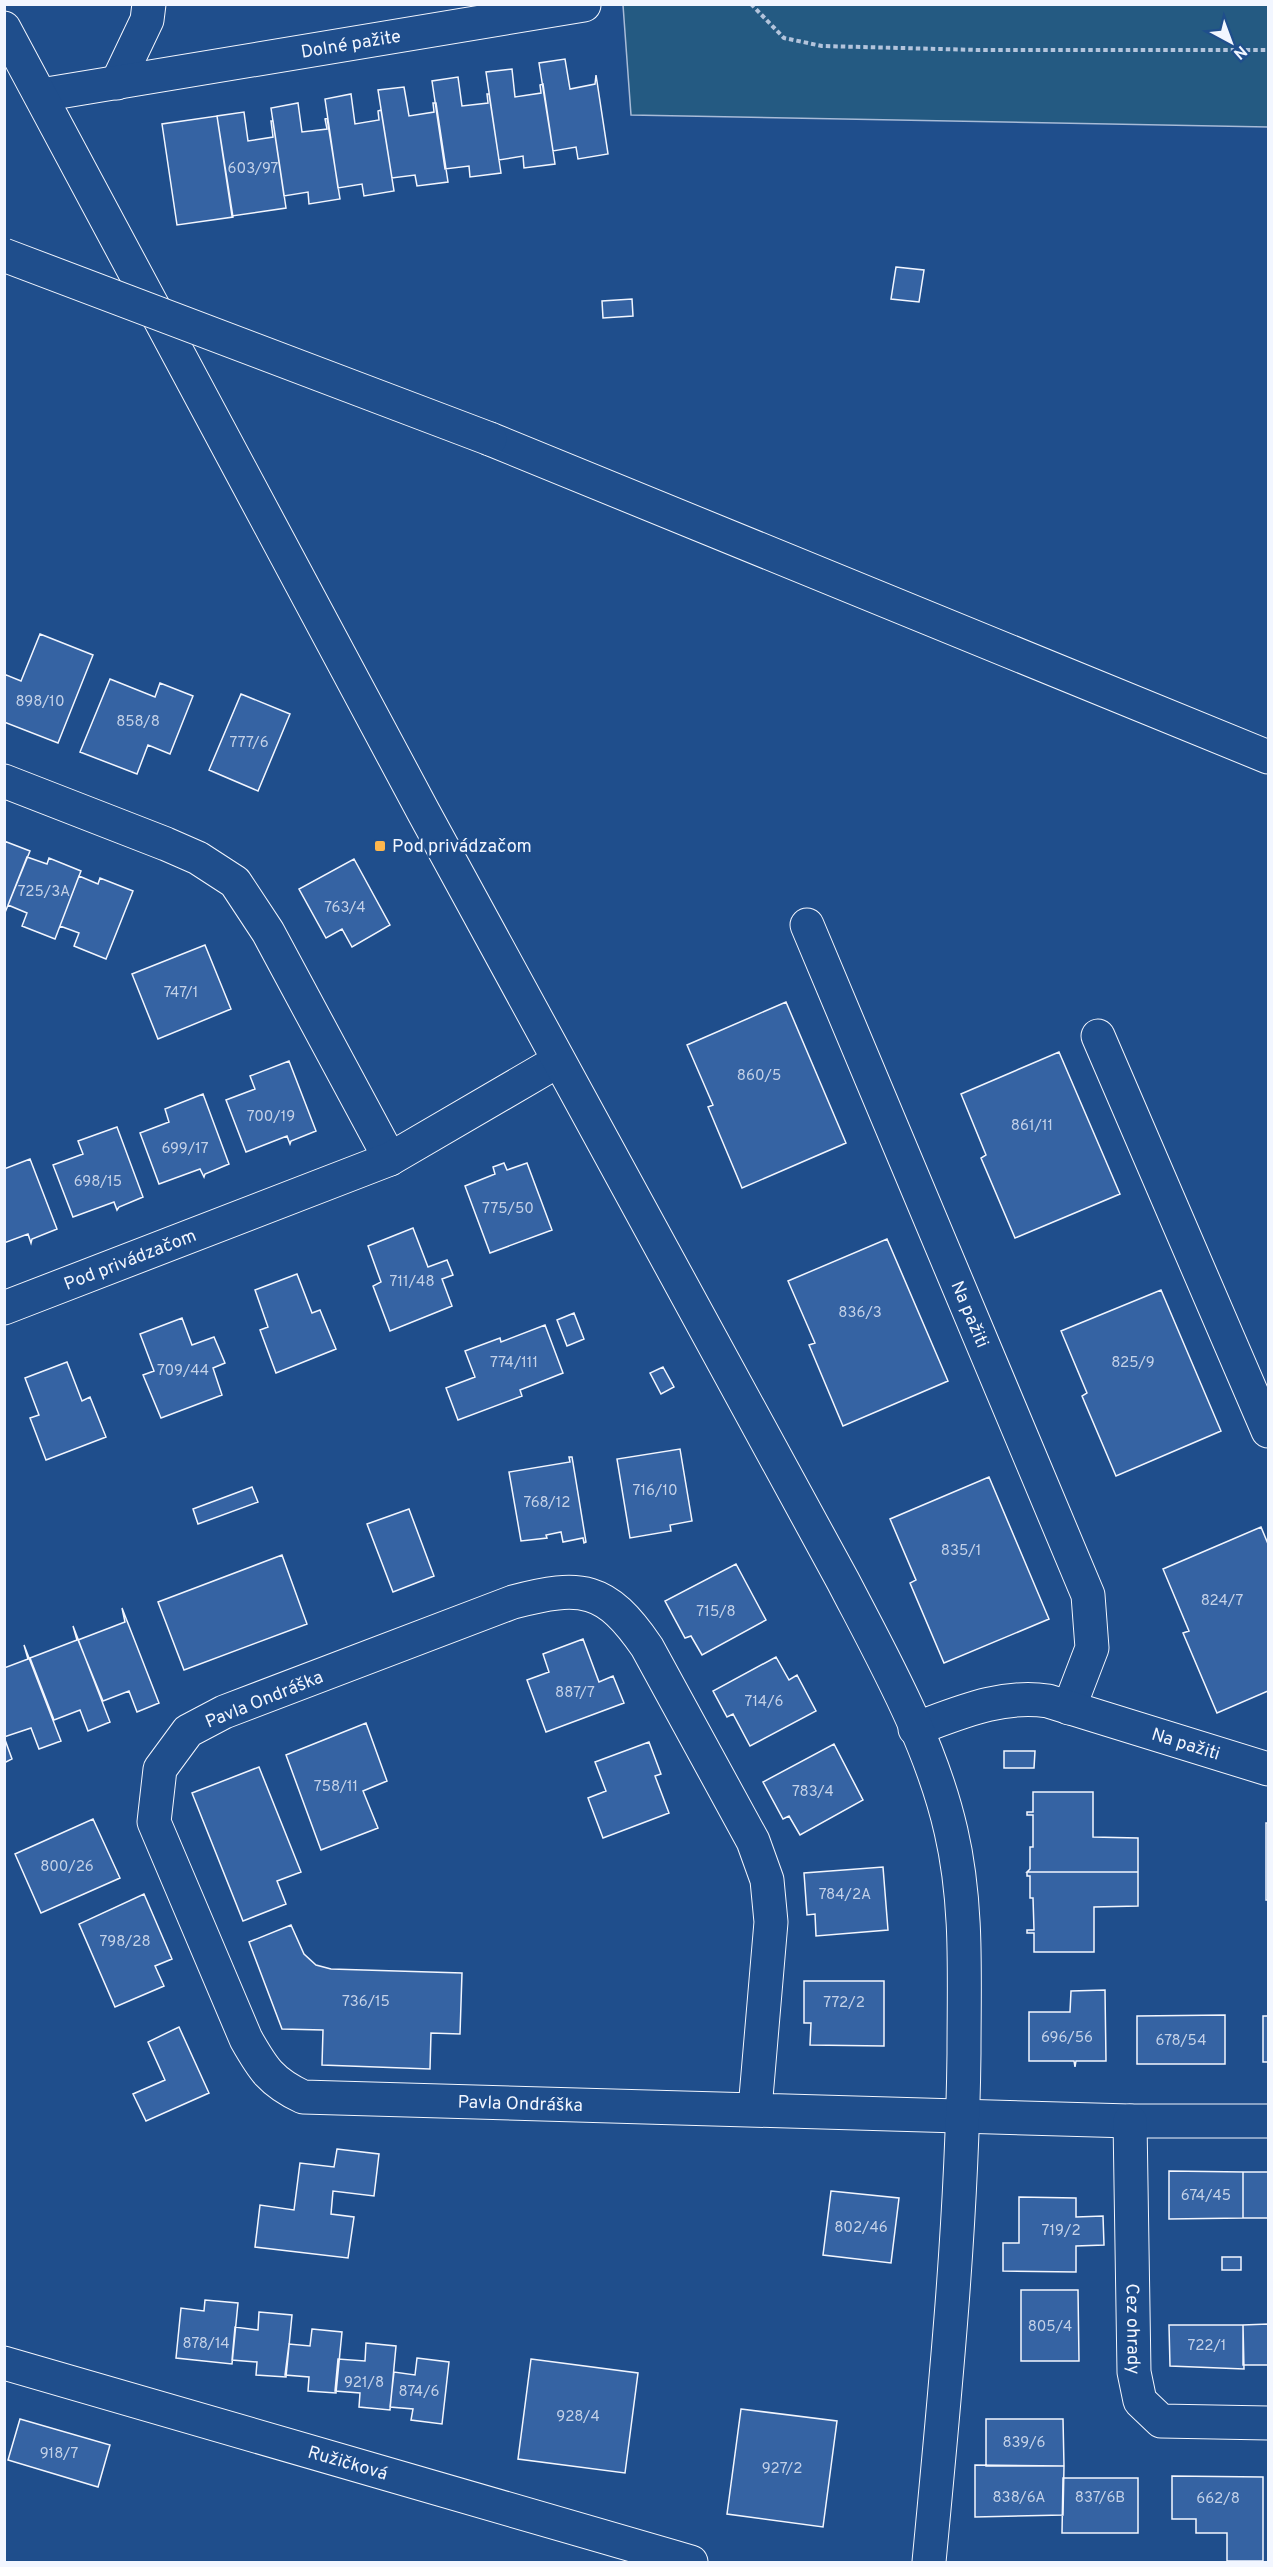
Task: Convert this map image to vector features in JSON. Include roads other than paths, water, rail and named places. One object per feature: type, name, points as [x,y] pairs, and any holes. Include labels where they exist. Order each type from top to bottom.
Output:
[{"type":"street","points":[[117,83],[147,20],[149,4]]},
{"type":"street","name":"Dolné pažite","points":[[41,95],[584,5]]},
{"type":"street","points":[[4,28],[558,1060],[843,1581],[897,1686],[934,1776],[951,1831],[965,1920],[963,2116],[958,2242],[930,2562]]},
{"type":"street","points":[[4,255],[490,439],[1269,757]]},
{"type":"street","points":[[4,781],[166,844],[198,858],[235,882],[268,932],[390,1159]]},
{"type":"street","name":"Na pažiti","points":[[807,925],[1088,1595],[1092,1648],[1069,1708]]},
{"type":"street","points":[[1098,1036],[1269,1431]]},
{"type":"street","name":"Pod privádzačom","points":[[4,1308],[390,1159],[558,1060]]},
{"type":"street","name":"Pavla Ondráška","points":[[755,2109],[771,1922],[771,1900],[762,1859],[647,1647],[628,1619],[594,1594],[553,1591],[513,1602],[224,1712],[188,1731],[160,1769],[154,1822],[246,2039],[260,2064],[279,2086],[303,2097],[963,2116]]},
{"type":"street","name":"Na pažiti","points":[[915,1729],[1007,1699],[1026,1698],[1069,1708],[1269,1768]]},
{"type":"street","points":[[963,2116],[1130,2121],[1269,2121]]},
{"type":"street","name":"Cez ohrady","points":[[1130,2121],[1134,2372],[1140,2401],[1161,2421],[1269,2423]]},
{"type":"street","name":"Ružičková","points":[[4,2363],[691,2562]]},
{"type":"place","name":"Pod privádzačom","points":[[380,846]]}]
